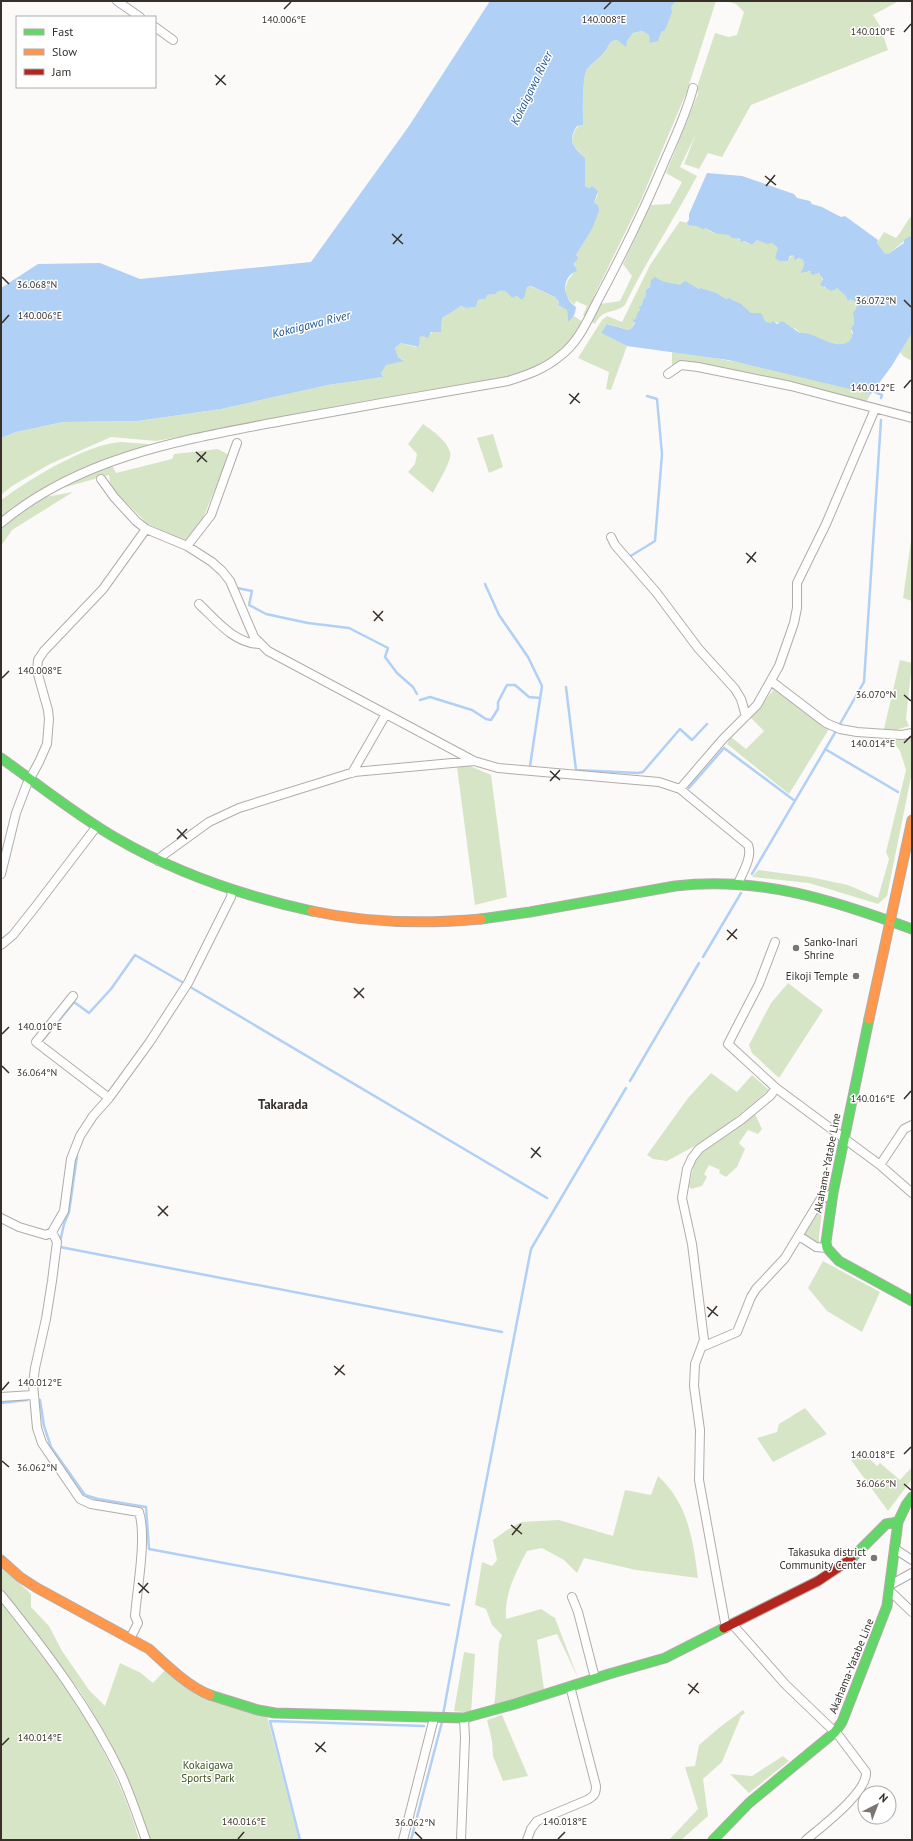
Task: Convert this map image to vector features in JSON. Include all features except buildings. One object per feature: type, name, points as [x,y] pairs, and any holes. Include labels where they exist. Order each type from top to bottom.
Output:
[{"type":"street","points":[[117,1],[139,16]]},
{"type":"street","points":[[156,28],[173,40]]},
{"type":"street","points":[[1,523],[38,495],[57,484],[109,461],[148,449],[184,440],[361,406],[508,381],[530,374],[549,364],[561,356],[578,337],[609,281],[654,186],[690,104],[694,88]]},
{"type":"street","points":[[668,374],[681,365],[698,367],[791,386],[912,418]]},
{"type":"street","points":[[680,790],[723,739],[757,705],[779,666],[794,622],[797,608],[797,582],[826,524],[875,409]]},
{"type":"street","points":[[187,546],[211,515],[237,443]]},
{"type":"street","points":[[101,479],[114,498],[136,521],[146,529],[187,546],[212,562],[226,575],[249,627],[259,644],[268,652],[474,761],[498,768],[660,782],[680,790],[748,845],[750,850],[747,862],[738,884]]},
{"type":"street","points":[[1,874],[16,813],[30,779],[44,754],[48,735],[48,714],[37,671],[38,660],[44,651],[104,589],[146,529]]},
{"type":"street","points":[[611,537],[615,545],[656,592],[698,648],[735,689],[741,699],[746,716]]},
{"type":"street","points":[[199,604],[228,633],[248,644],[259,644]]},
{"type":"street","points":[[771,681],[826,723],[840,729],[857,732],[902,735],[912,733]]},
{"type":"street","points":[[352,773],[386,714]]},
{"type":"street","points":[[1,758],[97,826],[158,861],[232,891],[309,912],[379,921],[445,921],[499,917],[687,884],[713,883],[738,884],[804,893],[842,904],[912,929]]},
{"type":"street","points":[[158,861],[162,856],[209,822],[239,808],[352,773],[474,761]]},
{"type":"street","name":"Akahama-Yatabe Line","points":[[827,1248],[826,1233],[833,1193],[912,820]]},
{"type":"street","points":[[1,945],[13,935],[97,826]]},
{"type":"street","points":[[1,1218],[19,1227],[42,1235],[52,1232],[64,1211],[73,1152],[93,1116],[109,1098],[188,983],[231,897],[232,891]]},
{"type":"street","points":[[776,942],[759,984],[728,1044],[776,1088],[880,1165],[912,1193]]},
{"type":"street","points":[[73,996],[36,1042],[109,1098]]},
{"type":"street","points":[[776,1088],[770,1096],[746,1116],[699,1149],[692,1158],[687,1169],[682,1198],[692,1244],[704,1340],[695,1364],[694,1386],[700,1430],[699,1480],[729,1627],[835,1732],[864,1767],[867,1774],[860,1789],[850,1801],[806,1840]]},
{"type":"street","points":[[880,1165],[904,1129],[912,1125]]},
{"type":"street","points":[[702,1348],[737,1332],[751,1297],[756,1289],[785,1258],[820,1200],[833,1193]]},
{"type":"street","points":[[52,1232],[57,1242],[46,1319],[35,1368],[33,1395],[37,1428],[42,1443],[80,1499],[90,1504],[139,1512],[142,1539],[135,1616],[138,1623],[131,1637]]},
{"type":"street","points":[[799,1236],[816,1247],[827,1248],[839,1261],[912,1301]]},
{"type":"street","points":[[1,1397],[33,1395]]},
{"type":"street","name":"Akahama-Yatabe Line","points":[[712,1840],[749,1803],[835,1732],[842,1722],[862,1668],[880,1628],[887,1606],[898,1522],[906,1505],[912,1497]]},
{"type":"street","points":[[1,1560],[20,1577],[37,1588],[149,1648],[164,1663],[202,1692],[222,1700],[275,1713],[464,1718],[487,1713],[595,1678],[645,1665],[665,1658],[729,1627],[834,1571],[858,1554],[886,1524],[898,1522]]},
{"type":"street","points":[[895,1549],[912,1560]]},
{"type":"street","points":[[912,1573],[890,1588],[912,1612]]},
{"type":"street","points":[[1,1595],[65,1680],[106,1745],[133,1803],[146,1840]]},
{"type":"street","points":[[572,1597],[595,1678]]},
{"type":"street","points":[[527,1840],[531,1829],[537,1821],[595,1796],[596,1786],[570,1686]]},
{"type":"street","points":[[403,1840],[439,1718]]},
{"type":"street","points":[[461,1840],[465,1738],[464,1718]]},
{"type":"green space","points":[[676,1],[716,1],[687,91],[641,200],[595,294],[586,317],[583,315],[587,306],[576,301],[574,305],[566,296],[566,286],[568,280],[574,272],[576,255],[591,231],[594,203],[598,194],[592,186],[589,188],[585,186],[585,158],[577,150],[572,140],[578,126],[583,125],[585,73],[587,69],[603,54],[612,41],[617,40],[621,43],[627,41],[633,33],[642,31],[649,35],[661,32],[671,7]]},
{"type":"green space","points":[[726,1],[899,1],[873,15],[880,26],[888,50],[751,105],[722,157],[708,153],[699,169],[684,164],[696,134],[680,167],[697,176],[642,272],[625,305],[617,310],[605,313],[595,324],[590,321],[600,304],[620,301],[632,276],[623,264],[651,205],[670,204],[682,182],[666,173],[698,94],[697,87],[715,33],[729,37],[737,35],[744,12],[736,4]]},
{"type":"green space","points":[[912,215],[912,235],[888,254],[883,253],[877,243],[884,232],[896,238]]},
{"type":"green space","points":[[680,221],[706,228],[711,232],[729,235],[752,245],[757,240],[771,242],[778,248],[777,257],[788,261],[792,255],[794,255],[796,261],[799,258],[803,260],[804,264],[802,270],[821,274],[824,288],[837,288],[857,302],[856,309],[853,312],[854,324],[851,330],[853,335],[850,340],[846,343],[834,343],[800,333],[796,329],[775,322],[768,323],[764,320],[761,313],[748,312],[733,300],[726,299],[717,293],[701,288],[699,289],[686,283],[680,285],[662,282],[651,283],[650,287],[646,290],[646,296],[632,328],[628,330],[608,324],[601,333],[627,346],[611,390],[606,389],[609,372],[578,358],[602,320],[607,316],[622,322],[650,265]]},
{"type":"green space","points":[[530,286],[555,297],[559,302],[558,305],[567,310],[568,321],[574,316],[583,322],[573,338],[557,353],[535,368],[512,376],[156,441],[111,437],[50,464],[12,486],[1,495],[1,438],[16,432],[63,422],[138,421],[221,409],[328,385],[383,377],[381,373],[386,364],[403,360],[398,357],[395,348],[401,343],[416,347],[420,346],[418,342],[421,336],[429,335],[434,331],[441,331],[442,318],[461,306],[466,308],[476,307],[478,300],[482,300],[487,295],[496,294],[497,292],[502,291],[507,292],[512,298],[517,296],[521,298],[525,296],[527,287]]},
{"type":"green space","points":[[912,333],[912,361],[903,356],[900,352]]},
{"type":"green space","points":[[672,352],[747,364],[871,394],[866,402],[731,369],[685,361],[672,365]]},
{"type":"green space","points":[[423,424],[443,440],[450,452],[447,466],[433,493],[408,472],[415,464],[417,454],[408,444]]},
{"type":"green space","points":[[493,434],[503,467],[489,473],[477,438]]},
{"type":"green space","points":[[121,442],[148,444],[149,446],[100,462],[65,476],[33,495],[1,520],[1,500],[27,482],[75,456],[107,444]]},
{"type":"green space","points":[[218,449],[229,455],[201,523],[186,542],[148,524],[117,494],[110,484],[109,475],[48,492],[112,465],[116,473],[172,459],[174,454]]},
{"type":"green space","points":[[73,492],[12,530],[1,546],[1,526],[39,498]]},
{"type":"green space","points":[[912,534],[912,601],[903,598]]},
{"type":"green space","points":[[900,660],[912,663],[906,719],[909,726],[896,730],[884,729]]},
{"type":"green space","points":[[774,688],[829,729],[789,794],[727,744],[731,737],[746,749],[764,731],[750,717]]},
{"type":"green space","points":[[912,738],[912,772],[887,896],[878,904],[809,883],[752,877],[758,870],[810,877],[848,885],[878,898],[889,859],[886,852],[906,770],[900,751],[892,740]]},
{"type":"green space","points":[[470,766],[491,775],[507,897],[475,905],[457,767]]},
{"type":"green space","points":[[788,983],[823,1010],[779,1078],[752,1053],[749,1045],[771,1003]]},
{"type":"green space","points":[[711,1073],[737,1092],[752,1075],[769,1090],[722,1129],[667,1161],[653,1159],[647,1155],[688,1098]]},
{"type":"green space","points":[[755,1114],[762,1129],[758,1134],[748,1130],[739,1143],[745,1149],[737,1167],[726,1177],[719,1173],[720,1170],[709,1165],[704,1174],[707,1177],[702,1186],[691,1189],[689,1186],[694,1163],[700,1154]]},
{"type":"green space","points":[[823,1204],[819,1236],[819,1244],[803,1237]]},
{"type":"green space","points":[[823,1261],[880,1292],[862,1332],[827,1311],[808,1288]]},
{"type":"green space","points":[[805,1408],[827,1434],[773,1462],[757,1438],[777,1432],[779,1424]]},
{"type":"green space","points":[[860,1450],[877,1466],[880,1463],[900,1480],[912,1467],[912,1479],[888,1511],[851,1460]]},
{"type":"green space","points":[[658,1476],[668,1487],[683,1510],[691,1536],[698,1578],[636,1570],[584,1558],[577,1573],[564,1560],[542,1548],[527,1551],[515,1575],[509,1592],[506,1619],[541,1609],[555,1618],[578,1678],[557,1634],[537,1640],[544,1689],[493,1708],[499,1643],[502,1635],[492,1625],[486,1609],[475,1605],[482,1562],[492,1566],[497,1560],[493,1540],[521,1522],[559,1520],[613,1536],[625,1490],[651,1495]]},
{"type":"green space","name":"Kokaigawa Sports Park","points":[[1,1566],[31,1594],[31,1607],[49,1626],[62,1651],[89,1690],[105,1706],[120,1663],[141,1673],[153,1683],[166,1669],[267,1716],[299,1840],[151,1840],[139,1807],[118,1761],[103,1730],[85,1699],[1,1590]]},
{"type":"green space","points":[[1,1601],[44,1656],[64,1685],[100,1744],[128,1807],[139,1840],[1,1840]]},
{"type":"green space","points":[[464,1652],[475,1654],[471,1713],[454,1711]]},
{"type":"green space","points":[[743,1710],[745,1713],[741,1716],[722,1762],[703,1779],[708,1816],[681,1840],[669,1840],[698,1809],[685,1767],[695,1766],[699,1745]]},
{"type":"green space","points":[[502,1715],[528,1776],[503,1781],[493,1756],[492,1741],[487,1720]]},
{"type":"green space","points":[[783,1756],[789,1761],[749,1793],[730,1774],[752,1776]]},
{"type":"water","name":"Kokaigawa River","points":[[490,1],[676,1],[671,7],[672,12],[665,30],[661,32],[658,41],[650,43],[649,35],[642,31],[633,33],[627,41],[626,47],[617,40],[612,41],[603,54],[587,69],[585,73],[583,125],[577,126],[572,136],[572,140],[577,150],[585,158],[585,186],[589,188],[592,186],[598,191],[594,203],[598,205],[599,211],[591,231],[576,255],[578,258],[574,264],[577,271],[568,278],[566,283],[565,288],[568,299],[576,307],[574,315],[568,322],[567,310],[558,305],[559,302],[555,297],[531,286],[527,287],[525,296],[522,300],[517,296],[512,298],[509,294],[499,291],[496,294],[487,295],[485,299],[478,300],[476,307],[466,308],[461,306],[442,318],[441,332],[431,332],[428,338],[423,336],[420,337],[419,347],[401,343],[395,348],[398,357],[404,361],[386,365],[381,373],[383,377],[328,385],[221,409],[138,421],[63,422],[16,432],[1,438],[1,288],[38,264],[100,263],[140,279],[311,262],[409,126]]},
{"type":"water","points":[[707,173],[742,176],[794,194],[797,198],[810,201],[812,204],[822,207],[841,217],[845,216],[878,240],[877,243],[884,253],[888,254],[904,243],[904,240],[912,235],[912,333],[891,367],[871,394],[728,360],[627,346],[601,333],[607,324],[628,330],[632,328],[635,323],[632,319],[635,320],[640,310],[639,307],[642,305],[646,296],[646,290],[650,287],[651,280],[655,277],[665,282],[680,285],[685,281],[699,289],[701,288],[717,293],[726,299],[729,298],[741,304],[751,313],[761,313],[766,322],[771,323],[773,321],[777,324],[782,321],[800,333],[806,333],[837,344],[843,344],[850,340],[853,333],[851,328],[854,324],[853,312],[856,309],[857,302],[850,299],[848,301],[846,296],[837,288],[832,291],[820,285],[823,279],[819,273],[812,275],[810,271],[801,273],[804,264],[803,260],[799,258],[795,261],[794,255],[790,256],[788,261],[779,261],[775,258],[778,248],[772,243],[767,244],[757,240],[752,245],[744,241],[741,242],[740,239],[732,238],[729,235],[714,233],[706,228],[703,229],[697,226],[688,225],[687,222],[689,220],[689,214]]},
{"type":"waterway","points":[[873,387],[875,392],[882,395],[881,398]]},
{"type":"waterway","points":[[629,557],[655,541],[662,454],[657,399],[647,396]]},
{"type":"waterway","points":[[840,724],[864,682],[881,420]]},
{"type":"waterway","points":[[485,584],[499,615],[528,657],[542,686],[530,766]]},
{"type":"waterway","points":[[237,588],[252,591],[249,605],[266,614],[308,623],[349,628],[388,648],[385,657],[397,673],[413,687],[417,694]]},
{"type":"waterway","points":[[420,700],[430,697],[472,710],[486,719],[491,720],[498,709],[498,702],[507,685],[515,685],[529,697],[540,698]]},
{"type":"waterway","points":[[566,687],[576,770],[643,772],[680,729],[692,740],[707,724]]},
{"type":"waterway","points":[[752,874],[836,731]]},
{"type":"waterway","points":[[689,788],[724,748],[795,801]]},
{"type":"waterway","points":[[825,749],[898,792]]},
{"type":"waterway","points":[[703,957],[741,893]]},
{"type":"waterway","points":[[42,1041],[74,1002],[89,1013],[111,989],[135,955],[182,982]]},
{"type":"waterway","points":[[630,1081],[699,963]]},
{"type":"waterway","points":[[192,988],[547,1198]]},
{"type":"waterway","points":[[443,1715],[531,1249],[626,1088]]},
{"type":"waterway","points":[[60,1242],[64,1224],[69,1212],[77,1156]]},
{"type":"waterway","points":[[60,1247],[502,1332]]},
{"type":"waterway","points":[[1,1403],[27,1400]]},
{"type":"waterway","points":[[40,1400],[44,1426],[51,1447],[85,1495],[98,1499],[146,1507],[149,1549],[449,1605]]},
{"type":"waterway","points":[[300,1840],[270,1721],[424,1726]]},
{"type":"waterway","points":[[411,1840],[442,1722]]},
{"type":"traffic: fast","points":[[1,758],[86,820],[139,851],[187,873],[236,891],[312,911]]},
{"type":"traffic: fast","points":[[481,919],[530,912],[675,886],[737,884],[796,893],[825,900],[883,918],[912,929]]},
{"type":"traffic: fast","points":[[869,1019],[833,1193],[826,1242],[827,1248],[839,1261],[912,1301]]},
{"type":"traffic: fast","points":[[713,1840],[749,1803],[835,1732],[842,1722],[887,1606],[898,1522],[906,1505],[912,1497]]},
{"type":"traffic: fast","points":[[851,1559],[886,1524],[898,1522]]},
{"type":"traffic: fast","points":[[210,1695],[258,1710],[275,1713],[464,1718],[665,1658],[724,1628]]},
{"type":"traffic: slow","points":[[869,1019],[912,820]]},
{"type":"traffic: slow","points":[[312,911],[354,918],[417,922],[481,919]]},
{"type":"traffic: slow","points":[[1,1560],[20,1577],[37,1588],[149,1649],[186,1681],[210,1695]]},
{"type":"traffic: jam","points":[[724,1628],[818,1581],[851,1559]]},
{"type":"place","name":"Sanko-Inari Shrine","points":[[796,948]]},
{"type":"place","name":"Eikoji Temple","points":[[856,976]]},
{"type":"place","name":"Takasuka district Community Center","points":[[874,1558]]},
{"type":"district","name":"Takarada","points":[[283,1104]]}]
